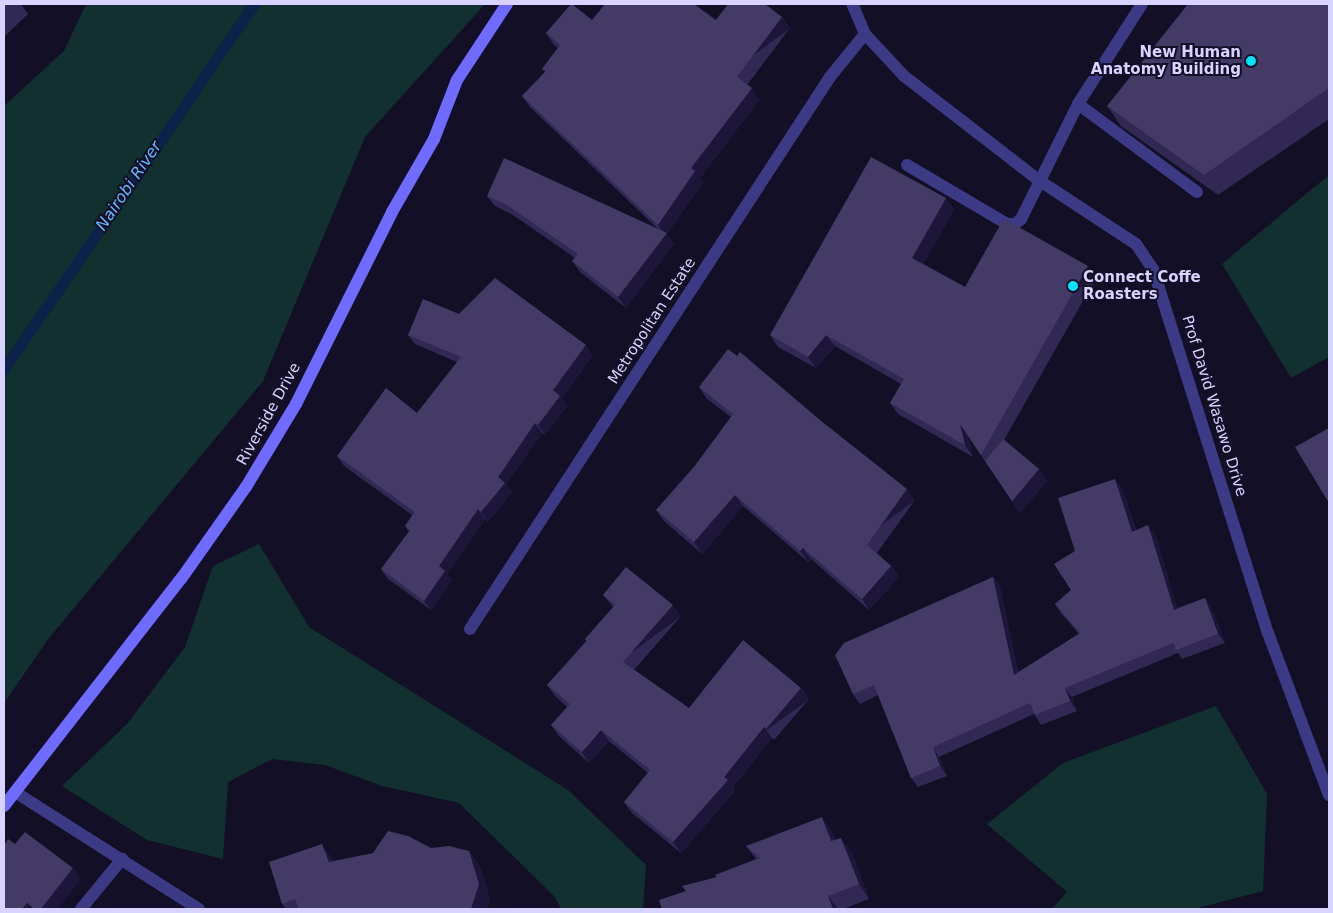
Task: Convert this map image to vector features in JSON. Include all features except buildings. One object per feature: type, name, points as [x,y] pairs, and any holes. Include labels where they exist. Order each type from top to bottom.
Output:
[{"type":"street","name":"Riverside Drive","points":[[4,806],[181,579],[246,487],[296,404],[392,212],[434,139],[456,80],[507,4]]},
{"type":"street","name":"Prof David Wasawo Drive","points":[[852,4],[865,34],[904,76],[1040,180],[1136,244],[1153,269],[1268,634],[1329,794]]},
{"type":"street","points":[[907,164],[1007,224],[1015,224],[1020,219],[1078,104],[1142,4]]},
{"type":"street","name":"Metropolitan Estate","points":[[470,629],[830,77],[865,34]]},
{"type":"street","points":[[1078,104],[1197,192]]},
{"type":"street","points":[[15,792],[199,909]]},
{"type":"street","points":[[81,909],[122,860]]},
{"type":"green space","points":[[86,4],[485,4],[365,137],[263,381],[49,638],[4,703],[4,106],[64,51]]},
{"type":"green space","points":[[1329,175],[1329,357],[1291,378],[1222,264]]},
{"type":"green space","points":[[259,544],[309,627],[568,790],[646,865],[643,909],[561,909],[555,897],[459,803],[382,786],[325,765],[272,759],[228,782],[223,859],[147,840],[62,786],[127,724],[185,647],[213,566]]},
{"type":"green space","points":[[1216,706],[1267,794],[1263,891],[1194,909],[1052,909],[1067,892],[987,824],[1063,763]]},
{"type":"waterway","name":"Nairobi River","points":[[4,369],[254,4]]},
{"type":"place","name":"New Human Anatomy Building","points":[[1251,61]]},
{"type":"place","name":"Connect Coffe Roasters","points":[[1073,286]]}]
